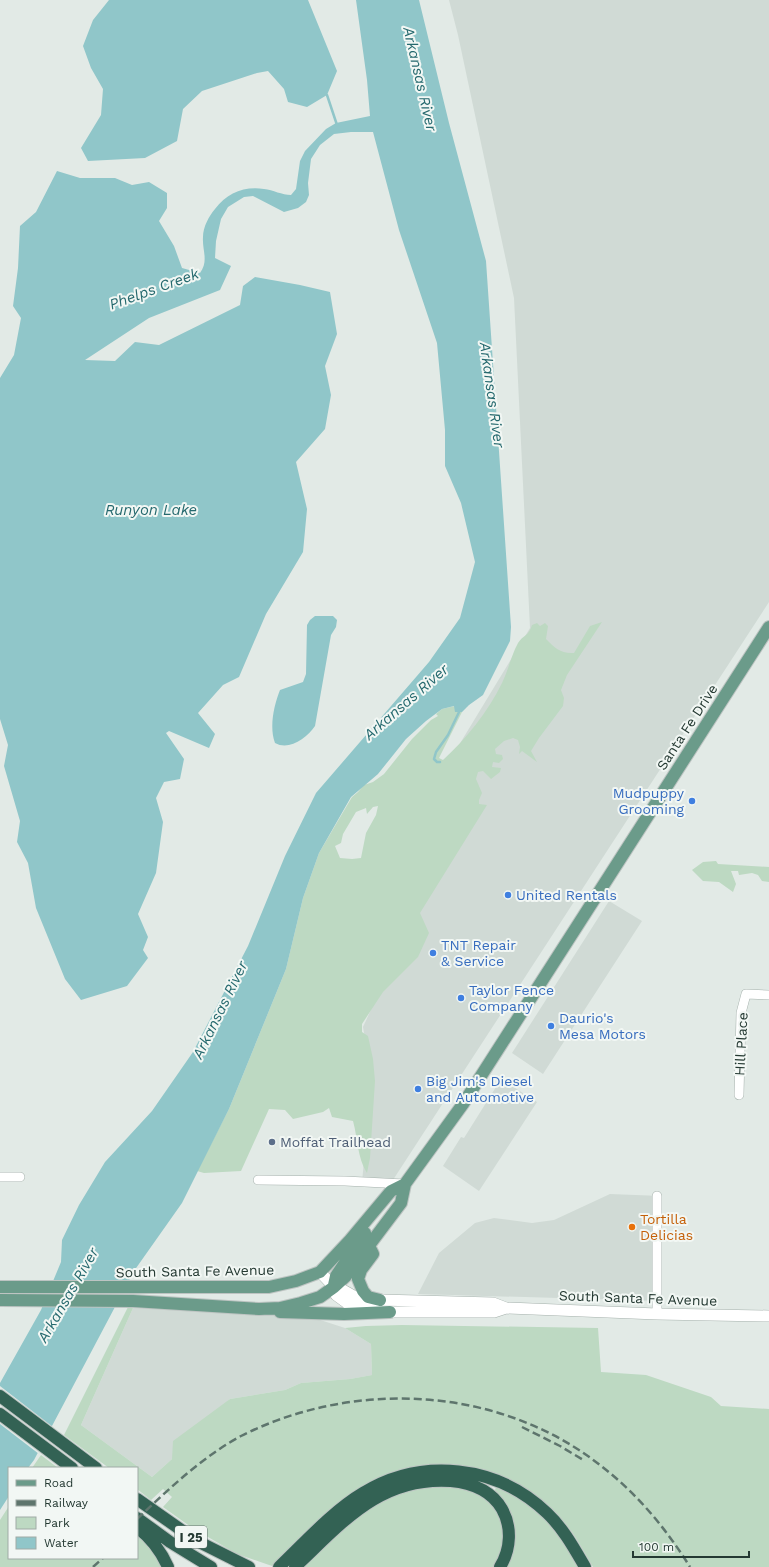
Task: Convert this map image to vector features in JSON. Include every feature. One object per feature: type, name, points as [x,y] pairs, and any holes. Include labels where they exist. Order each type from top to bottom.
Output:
[{"type":"highway","points":[[0,1396],[95,1467]]},
{"type":"highway","points":[[0,1414],[71,1467]]},
{"type":"highway","points":[[294,1567],[298,1556],[341,1508],[373,1487],[395,1478],[417,1472],[454,1470],[493,1479],[528,1497],[548,1513],[557,1523],[585,1567]]},
{"type":"highway","points":[[279,1567],[298,1556],[378,1496],[412,1484],[446,1481],[466,1483],[480,1488],[493,1498],[503,1510],[508,1525],[509,1541],[506,1556],[500,1567]]},
{"type":"highway","name":"I 25","points":[[138,1500],[173,1526],[197,1541],[249,1567]]},
{"type":"highway","name":"I 25","points":[[138,1519],[170,1542],[211,1567]]},
{"type":"highway","points":[[138,1529],[154,1543],[168,1567]]},
{"type":"main road","name":"Santa Fe Drive","points":[[280,1308],[320,1297],[334,1287],[346,1276],[401,1203],[405,1184],[463,1104],[769,627]]},
{"type":"main road","name":"Santa Fe Drive","points":[[320,1272],[392,1191],[405,1184]]},
{"type":"main road","points":[[334,1287],[336,1276],[369,1226],[380,1205]]},
{"type":"main road","points":[[369,1246],[373,1254],[361,1270],[358,1279],[362,1291],[368,1297],[380,1300]]},
{"type":"main road","name":"South Santa Fe Avenue","points":[[0,1287],[269,1287],[296,1281],[320,1272]]},
{"type":"main road","name":"South Santa Fe Avenue","points":[[0,1300],[32,1299],[133,1301],[259,1309],[280,1308]]},
{"type":"main road","points":[[259,1309],[297,1313],[337,1314],[390,1312]]},
{"type":"street","name":"Hill Place","points":[[739,1095],[741,1013],[746,994],[769,995]]},
{"type":"street","points":[[0,1176],[20,1177]]},
{"type":"street","points":[[258,1180],[345,1181],[405,1184]]},
{"type":"street","points":[[657,1196],[657,1314]]},
{"type":"street","name":"South Santa Fe Avenue","points":[[320,1272],[334,1287],[336,1295],[348,1303],[373,1311],[494,1312],[506,1308]]},
{"type":"street","name":"South Santa Fe Avenue","points":[[334,1287],[340,1288],[355,1297],[366,1301],[380,1300],[493,1303],[506,1308],[657,1314],[769,1316]]},
{"type":"shaded area","points":[[449,0],[769,0],[769,602],[391,1183],[362,1182],[372,1078],[363,1027],[416,912],[459,745],[530,628],[514,298],[458,35]]},
{"type":"shaded area","points":[[609,901],[642,921],[543,1074],[512,1053]]},
{"type":"shaded area","points":[[501,1079],[537,1102],[479,1191],[443,1166],[461,1137],[464,1138]]},
{"type":"shaded area","points":[[610,1194],[661,1196],[660,1301],[418,1294],[439,1253],[475,1223],[494,1218],[532,1223],[554,1220]]},
{"type":"shaded area","points":[[133,1308],[314,1318],[345,1328],[371,1344],[372,1375],[350,1379],[301,1383],[285,1390],[230,1399],[172,1459],[152,1477],[81,1425]]},
{"type":"green space","points":[[602,622],[567,675],[561,690],[564,698],[563,706],[531,751],[537,762],[522,751],[519,754],[520,747],[518,740],[513,738],[504,741],[495,749],[496,754],[502,755],[503,759],[499,763],[493,762],[492,767],[501,768],[500,772],[491,779],[483,771],[478,772],[476,779],[482,793],[479,804],[487,805],[420,913],[429,933],[418,957],[383,992],[362,1024],[362,1032],[368,1036],[373,1059],[375,1081],[370,1158],[367,1173],[359,1154],[353,1121],[332,1117],[329,1108],[323,1112],[293,1119],[285,1110],[269,1109],[241,1171],[204,1173],[197,1171],[229,1109],[286,969],[303,898],[319,853],[352,797],[364,785],[373,782],[384,774],[412,739],[431,720],[438,716],[436,714],[442,709],[455,706],[455,712],[462,712],[439,758],[443,760],[452,752],[476,724],[490,704],[504,678],[518,643],[528,633],[532,625],[537,623],[540,626],[545,623],[548,626],[546,639],[558,650],[569,653],[574,653],[590,626]],"holes":[[[378,806],[376,815],[366,833],[361,858],[340,858],[335,846],[341,843],[343,834],[356,812],[366,808],[367,814],[373,807]]]},
{"type":"green space","points":[[716,861],[718,864],[769,867],[769,882],[762,881],[758,875],[752,873],[739,875],[738,871],[731,871],[736,884],[733,892],[719,882],[703,881],[692,870],[703,862]]},
{"type":"green space","points":[[128,1307],[133,1308],[81,1425],[152,1477],[172,1459],[173,1441],[230,1399],[285,1390],[301,1383],[350,1379],[372,1375],[371,1344],[345,1328],[402,1325],[598,1328],[601,1372],[646,1375],[711,1397],[721,1406],[769,1409],[769,1567],[593,1567],[569,1528],[537,1497],[511,1481],[483,1470],[468,1467],[406,1470],[388,1474],[370,1481],[338,1504],[272,1566],[237,1554],[191,1527],[163,1507],[172,1497],[163,1489],[151,1500],[138,1490],[138,1467],[108,1467],[64,1435]]},
{"type":"green space","points":[[41,1455],[57,1467],[33,1467]]},
{"type":"green space","points":[[434,1486],[459,1486],[472,1490],[495,1508],[504,1524],[505,1534],[503,1547],[493,1567],[301,1567],[348,1524],[378,1501],[398,1494]]},
{"type":"green space","points":[[496,1487],[500,1487],[522,1498],[542,1514],[562,1539],[580,1567],[506,1567],[510,1560],[495,1490]]},
{"type":"green space","points":[[8,1508],[8,1559],[138,1559],[138,1535],[150,1546],[162,1567],[0,1567],[0,1520]]},
{"type":"water","points":[[109,0],[308,0],[337,71],[327,95],[307,107],[288,102],[284,89],[268,71],[257,73],[202,91],[183,109],[177,141],[145,158],[88,161],[81,148],[101,115],[103,89],[91,68],[83,46],[93,20]]},
{"type":"water","name":"Runyon Lake","points":[[356,0],[419,0],[449,123],[486,261],[511,627],[510,641],[483,695],[462,712],[455,712],[454,706],[442,709],[426,721],[406,739],[378,774],[351,797],[319,853],[303,898],[286,969],[229,1109],[182,1203],[134,1271],[34,1460],[29,1467],[8,1467],[8,1498],[0,1510],[0,1383],[41,1310],[61,1262],[62,1240],[79,1205],[105,1162],[152,1111],[193,1052],[248,946],[285,856],[316,793],[429,662],[460,618],[475,562],[461,503],[445,466],[445,430],[437,343],[399,230],[373,132],[334,134],[320,145],[311,159],[308,183],[309,195],[306,202],[298,208],[284,212],[253,196],[244,197],[228,207],[221,219],[216,241],[215,258],[231,266],[220,290],[149,318],[85,360],[115,361],[135,342],[159,345],[240,305],[243,286],[255,277],[330,292],[337,334],[325,366],[331,395],[325,429],[296,462],[307,509],[303,552],[266,614],[239,677],[223,685],[198,713],[215,734],[209,748],[169,731],[166,733],[184,759],[180,779],[164,782],[156,798],[163,822],[156,873],[138,914],[148,937],[143,950],[148,958],[127,986],[81,1000],[65,979],[36,908],[28,863],[17,842],[20,821],[4,766],[8,745],[0,719],[0,378],[14,355],[21,318],[13,306],[18,268],[20,226],[36,212],[57,171],[80,178],[115,178],[132,185],[149,182],[167,193],[167,208],[159,221],[174,246],[182,268],[200,273],[205,260],[203,242],[204,229],[211,215],[220,203],[236,192],[257,188],[291,195],[296,189],[300,161],[305,151],[326,129],[336,123],[370,116],[367,80]]},
{"type":"water","points":[[315,616],[333,616],[337,620],[336,627],[331,635],[315,726],[303,739],[292,744],[280,745],[275,743],[272,730],[276,702],[280,690],[303,682],[306,674],[307,625]]},
{"type":"pier","points":[[0,1386],[53,1427],[39,1454],[0,1424]]},
{"type":"waterway","points":[[327,95],[337,125]]},
{"type":"waterway","points":[[440,762],[437,762],[434,759],[436,752],[448,735],[460,710]]},
{"type":"railway","points":[[138,1518],[186,1474],[227,1444],[241,1436],[285,1417],[332,1405],[380,1399],[428,1400],[475,1407],[521,1421],[565,1441],[605,1469],[641,1502],[672,1540],[690,1567]]},
{"type":"railway","points":[[522,1427],[560,1446],[585,1461]]},
{"type":"railway","points":[[93,1567],[102,1559]]},
{"type":"place","name":"Mudpuppy Grooming","points":[[692,801]]},
{"type":"place","name":"United Rentals","points":[[508,895]]},
{"type":"place","name":"TNT Repair & Service","points":[[433,953]]},
{"type":"place","name":"Taylor Fence Company","points":[[461,998]]},
{"type":"place","name":"Daurio's Mesa Motors","points":[[551,1026]]},
{"type":"place","name":"Big Jim's Diesel and Automotive","points":[[418,1089]]},
{"type":"place","name":"Moffat Trailhead","points":[[272,1142]]},
{"type":"place","name":"Tortilla Delicias","points":[[632,1227]]},
{"type":"water label","name":"Arkansas River","points":[[420,79]]},
{"type":"water label","name":"Phelps Creek","points":[[154,289]]},
{"type":"water label","name":"Arkansas River","points":[[492,395]]},
{"type":"water label","name":"Arkansas River","points":[[406,702]]},
{"type":"water label","name":"Arkansas River","points":[[220,1010]]},
{"type":"water label","name":"Arkansas River","points":[[68,1295]]}]
